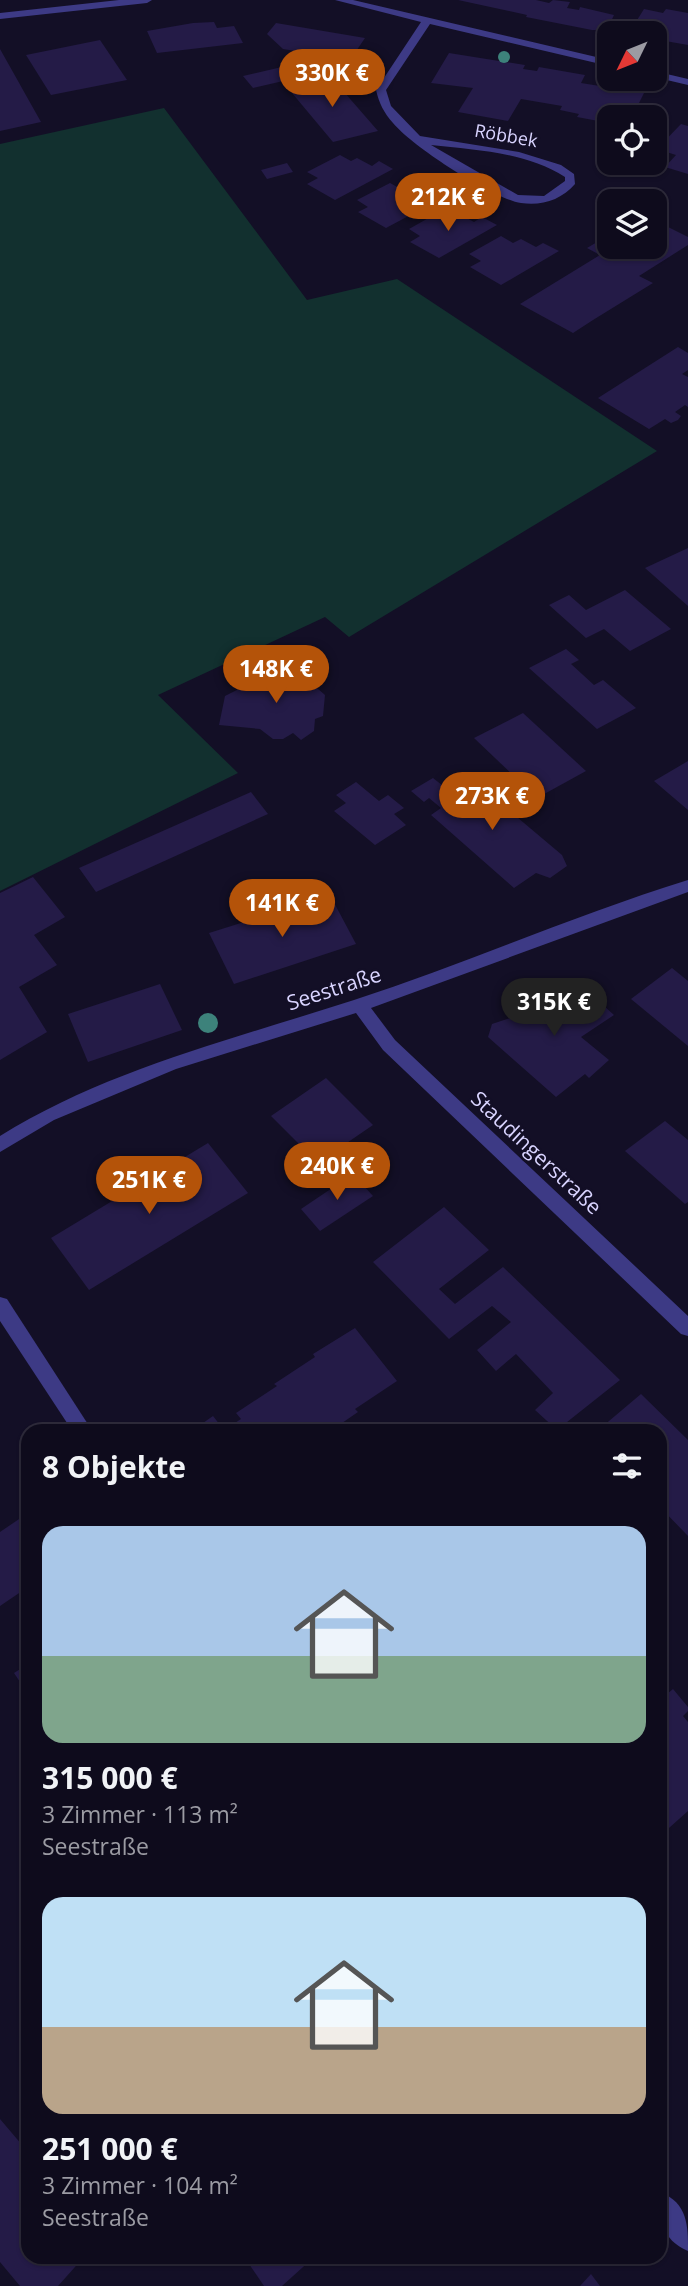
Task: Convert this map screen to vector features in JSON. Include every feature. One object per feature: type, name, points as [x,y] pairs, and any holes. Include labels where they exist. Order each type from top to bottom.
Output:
[{"type":"street","points":[[0,16],[147,0]]},
{"type":"street","points":[[340,0],[597,59]]},
{"type":"street","name":"Röbbek","points":[[414,139],[540,160],[564,170],[570,176],[571,182],[550,198],[527,201],[514,198],[431,151],[414,139],[387,109],[381,98],[381,90],[428,20]]},
{"type":"street","points":[[667,77],[688,82]]},
{"type":"street","name":"Seestraße","points":[[0,1145],[48,1115],[171,1064],[360,1005],[688,886]]},
{"type":"street","name":"Staudingerstraße","points":[[360,1005],[389,1045],[688,1328]]},
{"type":"street","points":[[0,1305],[78,1424]]},
{"type":"street","points":[[667,2213],[688,2239]]},
{"type":"green space","points":[[164,108],[307,300],[397,279],[657,451],[349,637],[325,617],[158,695],[238,773],[0,891],[0,144]]},
{"type":"building","points":[[458,0],[536,0],[549,3],[553,0],[570,2],[567,8],[579,10],[580,7],[614,15],[611,21],[597,21],[597,30],[592,30],[526,17],[527,15]]},
{"type":"building","points":[[644,9],[663,13],[666,9],[688,13],[688,45],[667,41],[667,21],[636,21]]},
{"type":"building","points":[[214,22],[217,28],[234,26],[243,43],[157,53],[147,31],[193,23]]},
{"type":"building","points":[[276,23],[365,38],[350,60],[283,49],[267,34]]},
{"type":"building","points":[[100,40],[127,80],[51,95],[26,55]]},
{"type":"building","points":[[0,49],[41,122],[0,131]]},
{"type":"building","points":[[449,53],[525,65],[523,69],[537,71],[539,67],[585,75],[581,83],[597,86],[597,91],[644,93],[638,105],[597,105],[597,121],[560,110],[562,106],[521,99],[508,121],[458,112],[473,88],[431,83]]},
{"type":"building","points":[[299,63],[318,73],[253,88],[243,76]]},
{"type":"building","points":[[331,77],[378,131],[333,142],[287,87]]},
{"type":"building","points":[[681,124],[688,126],[688,174],[667,168],[676,155],[667,152],[667,139]]},
{"type":"building","points":[[340,155],[351,161],[357,158],[372,166],[379,161],[393,169],[335,200],[307,184],[318,178],[307,172]]},
{"type":"building","points":[[287,163],[293,172],[267,179],[261,170]]},
{"type":"building","points":[[390,183],[401,189],[408,185],[423,193],[430,189],[444,197],[386,228],[358,212],[368,207],[357,200]]},
{"type":"building","points":[[441,211],[453,217],[459,214],[474,222],[482,217],[497,225],[439,258],[410,242],[420,236],[409,229]]},
{"type":"building","points":[[667,226],[688,237],[688,245],[667,258]]},
{"type":"building","points":[[501,236],[513,243],[521,239],[536,247],[543,243],[559,251],[501,285],[470,267],[481,261],[469,254]]},
{"type":"building","points":[[597,242],[597,253],[587,248]]},
{"type":"building","points":[[597,257],[597,259],[666,259],[639,276],[653,283],[573,333],[520,304]]},
{"type":"building","points":[[678,347],[688,353],[688,370],[682,374],[688,377],[688,407],[685,405],[675,412],[681,416],[678,420],[671,423],[665,419],[649,429],[598,398]]},
{"type":"building","points":[[688,548],[688,606],[645,568]]},
{"type":"building","points":[[625,590],[671,629],[630,651],[604,629],[586,638],[549,605],[569,595],[586,610]]},
{"type":"building","points":[[566,649],[579,660],[571,664],[594,685],[603,680],[636,708],[597,729],[529,668]]},
{"type":"building","points":[[282,667],[293,667],[325,695],[323,716],[315,719],[314,731],[301,740],[293,733],[283,739],[273,739],[260,729],[219,725],[225,696]]},
{"type":"building","points":[[523,713],[586,771],[537,798],[474,738]]},
{"type":"building","points":[[688,761],[688,810],[654,781]]},
{"type":"building","points":[[433,778],[452,793],[473,780],[562,855],[567,866],[550,878],[536,873],[514,888],[431,815],[441,808],[429,798],[424,802],[411,791]]},
{"type":"building","points":[[356,782],[379,801],[388,795],[404,808],[394,814],[406,825],[375,845],[334,811],[346,803],[336,795]]},
{"type":"building","points":[[251,792],[268,814],[96,892],[79,868]]},
{"type":"building","points":[[33,877],[65,917],[34,935],[57,965],[19,987],[47,1032],[0,1060],[0,893]]},
{"type":"building","points":[[330,895],[356,944],[234,984],[209,933]]},
{"type":"building","points":[[672,968],[688,981],[688,1046],[631,999]]},
{"type":"building","points":[[160,984],[182,1030],[88,1062],[68,1014]]},
{"type":"building","points":[[545,989],[559,999],[585,989],[614,1015],[581,1037],[609,1060],[589,1078],[585,1074],[556,1097],[488,1037],[492,1024],[525,1013],[517,1000]]},
{"type":"building","points":[[326,1078],[373,1125],[319,1162],[328,1172],[312,1183],[287,1158],[302,1147],[271,1116]]},
{"type":"building","points":[[665,1121],[688,1140],[688,1202],[685,1204],[625,1151]]},
{"type":"building","points":[[208,1143],[248,1193],[89,1290],[51,1238]]},
{"type":"building","points":[[353,1174],[373,1196],[320,1231],[301,1209]]},
{"type":"building","points":[[444,1207],[489,1250],[439,1289],[455,1304],[503,1267],[620,1380],[565,1424],[550,1424],[535,1410],[553,1393],[516,1354],[496,1371],[477,1350],[511,1322],[492,1306],[449,1339],[373,1262]]},
{"type":"building","points":[[355,1328],[397,1381],[355,1409],[358,1412],[341,1424],[233,1424],[241,1419],[236,1413],[315,1357],[313,1354]]},
{"type":"building","points":[[641,1394],[688,1440],[688,1536],[667,1514],[667,1424],[605,1424]]},
{"type":"building","points":[[213,1416],[219,1424],[202,1424]]},
{"type":"building","points":[[21,1518],[21,1592],[0,1606],[0,1532]]},
{"type":"building","points":[[21,1668],[21,1684],[14,1673]]},
{"type":"building","points":[[673,1689],[688,1707],[683,1716],[688,1722],[688,1811],[667,1830],[667,1694]]},
{"type":"building","points":[[0,2119],[21,2144],[21,2264],[78,2264],[58,2286],[20,2286],[0,2262]]},
{"type":"building","points":[[249,2264],[306,2264],[282,2286],[264,2286]]},
{"type":"building","points":[[591,2274],[600,2286],[580,2286]]}]
